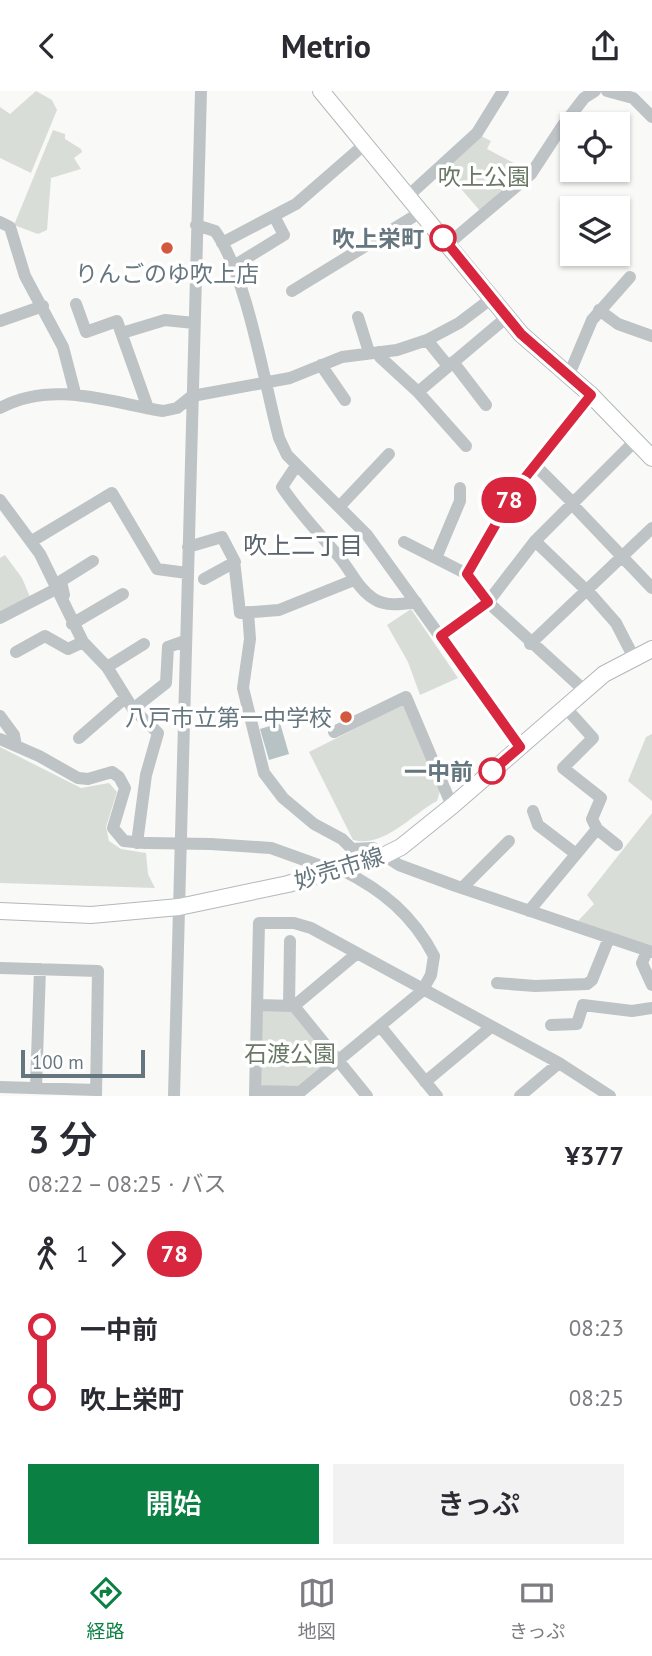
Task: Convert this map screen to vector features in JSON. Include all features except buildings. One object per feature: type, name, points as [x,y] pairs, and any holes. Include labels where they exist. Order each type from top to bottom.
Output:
[{"type":"main road","points":[[321,91],[507,317],[568,377],[591,395],[652,458]]},
{"type":"main road","name":"妙売市線","points":[[0,911],[91,915],[179,907],[339,871],[383,856],[401,848],[585,691],[633,656],[652,649]]},
{"type":"street","points":[[174,1096],[201,91]]},
{"type":"street","points":[[408,195],[477,132],[503,91]]},
{"type":"street","points":[[448,244],[531,174],[561,128],[584,99],[595,91]]},
{"type":"street","points":[[607,91],[633,98],[652,117]]},
{"type":"street","points":[[222,243],[274,216],[317,189],[342,162],[365,144]]},
{"type":"street","points":[[292,291],[421,212]]},
{"type":"street","points":[[232,267],[284,235],[274,216]]},
{"type":"street","points":[[0,222],[10,227],[25,276],[63,347],[75,393]]},
{"type":"street","points":[[196,225],[215,231],[232,267],[249,320],[279,438],[296,466],[367,535],[520,747]]},
{"type":"street","points":[[568,377],[599,310],[630,277]]},
{"type":"street","points":[[1,404],[27,397],[75,393],[148,408],[177,408],[192,396],[290,378],[342,357],[428,340],[459,323],[492,298]]},
{"type":"street","points":[[76,304],[86,332],[117,321],[148,408]]},
{"type":"street","points":[[0,321],[43,306]]},
{"type":"street","points":[[599,310],[618,324],[652,336]]},
{"type":"street","points":[[358,317],[374,352],[418,391],[466,446]]},
{"type":"street","points":[[418,391],[507,317]]},
{"type":"street","points":[[122,333],[165,320],[194,323]]},
{"type":"street","points":[[428,340],[486,405]]},
{"type":"street","points":[[321,365],[345,400]]},
{"type":"street","points":[[467,574],[516,489],[591,395]]},
{"type":"street","points":[[441,636],[488,602],[535,541],[571,502],[636,440]]},
{"type":"street","points":[[339,507],[389,454]]},
{"type":"street","points":[[296,466],[282,487],[308,524],[344,563],[354,580],[374,600],[392,604],[416,602]]},
{"type":"street","points":[[536,466],[652,588]]},
{"type":"street","points":[[436,558],[460,501],[460,488]]},
{"type":"street","points":[[32,541],[112,493],[157,569],[187,573]]},
{"type":"street","points":[[0,500],[32,541],[83,642],[107,667],[133,709],[158,733],[146,775],[143,843]]},
{"type":"street","points":[[530,644],[652,529]]},
{"type":"street","points":[[188,547],[222,537],[235,562],[240,613],[279,610],[354,580]]},
{"type":"street","points":[[535,541],[587,590],[617,623],[633,656]]},
{"type":"street","points":[[404,542],[467,574],[488,602],[530,644],[585,691]]},
{"type":"street","points":[[0,618],[58,594],[65,597],[61,581],[93,561]]},
{"type":"street","points":[[204,579],[235,562]]},
{"type":"street","points":[[72,624],[123,594]]},
{"type":"street","points":[[248,612],[250,639],[243,688],[264,773],[283,798],[314,824],[342,839],[352,849],[373,848],[383,856],[462,888],[650,951],[642,963],[652,985]]},
{"type":"street","points":[[16,652],[45,636],[68,649],[83,642]]},
{"type":"street","points":[[133,709],[166,683],[168,647],[185,641]]},
{"type":"street","points":[[107,667],[144,644]]},
{"type":"street","points":[[334,732],[406,697],[452,806]]},
{"type":"street","points":[[79,738],[125,698]]},
{"type":"street","points":[[565,707],[593,738],[563,768],[574,780],[601,798],[592,819],[597,829],[617,845]]},
{"type":"street","points":[[0,716],[14,735],[16,746]]},
{"type":"street","points":[[0,739],[78,778],[88,779],[112,772],[125,788],[124,799],[113,828],[124,841],[271,848],[339,871],[380,891],[401,909],[431,950],[434,956],[431,975],[422,991],[300,1092],[255,1094],[259,923],[293,923],[311,928],[355,955],[422,991],[559,1063],[610,1096]]},
{"type":"street","points":[[533,811],[538,825],[576,854]]},
{"type":"street","points":[[529,911],[597,829]]},
{"type":"street","points":[[462,888],[509,841]]},
{"type":"street","points":[[497,983],[536,986],[587,984],[592,980],[609,938]]},
{"type":"street","points":[[290,941],[291,1006],[367,1096]]},
{"type":"street","points":[[258,1005],[291,1006],[355,955]]},
{"type":"street","points":[[0,968],[98,971],[96,1093],[0,1087]]},
{"type":"street","points":[[36,1088],[40,969]]},
{"type":"street","points":[[551,1025],[577,1024],[583,1005],[632,1010],[652,1008]]},
{"type":"street","points":[[380,1026],[437,1096]]},
{"type":"street","points":[[425,1082],[491,1027]]},
{"type":"street","points":[[520,1096],[559,1063]]},
{"type":"green space","points":[[36,91],[52,100],[57,110],[31,173],[0,158],[0,107],[10,114]]},
{"type":"green space","points":[[53,130],[65,134],[65,139],[81,149],[82,152],[74,158],[81,169],[51,178],[47,230],[38,234],[14,225]]},
{"type":"green space","name":"吹上公園","points":[[479,135],[491,141],[487,149],[529,171],[481,212],[444,169]]},
{"type":"green space","points":[[5,555],[22,578],[30,597],[0,613],[0,558]]},
{"type":"green space","points":[[411,609],[458,678],[420,695],[408,662],[387,625]]},
{"type":"green space","points":[[404,704],[440,791],[437,801],[387,835],[365,841],[353,840],[309,752]]},
{"type":"green space","points":[[652,734],[652,801],[628,781],[646,737]]},
{"type":"green space","points":[[0,747],[81,788],[109,783],[117,792],[106,827],[109,841],[121,849],[146,853],[148,874],[155,888],[0,883]]},
{"type":"green space","points":[[652,813],[652,947],[578,921],[594,904],[587,895]]},
{"type":"green space","name":"石渡公園","points":[[265,1009],[291,1010],[330,1060],[299,1088],[264,1087],[260,1084],[262,1012]]},
{"type":"shaded area","points":[[280,723],[289,754],[269,760],[260,729]]},
{"type":"bus line","name":"78","points":[[443,238],[521,334],[591,395],[516,489],[467,574],[480,595],[488,602],[441,636],[520,747],[492,771]]},
{"type":"place","name":"吹上栄町","points":[[443,238]]},
{"type":"place","name":"りんごのゆ吹上店","points":[[167,248]]},
{"type":"place","name":"八戸市立第一中学校","points":[[346,717]]},
{"type":"place","name":"一中前","points":[[492,771]]},
{"type":"district","name":"吹上二丁目","points":[[303,545]]}]
